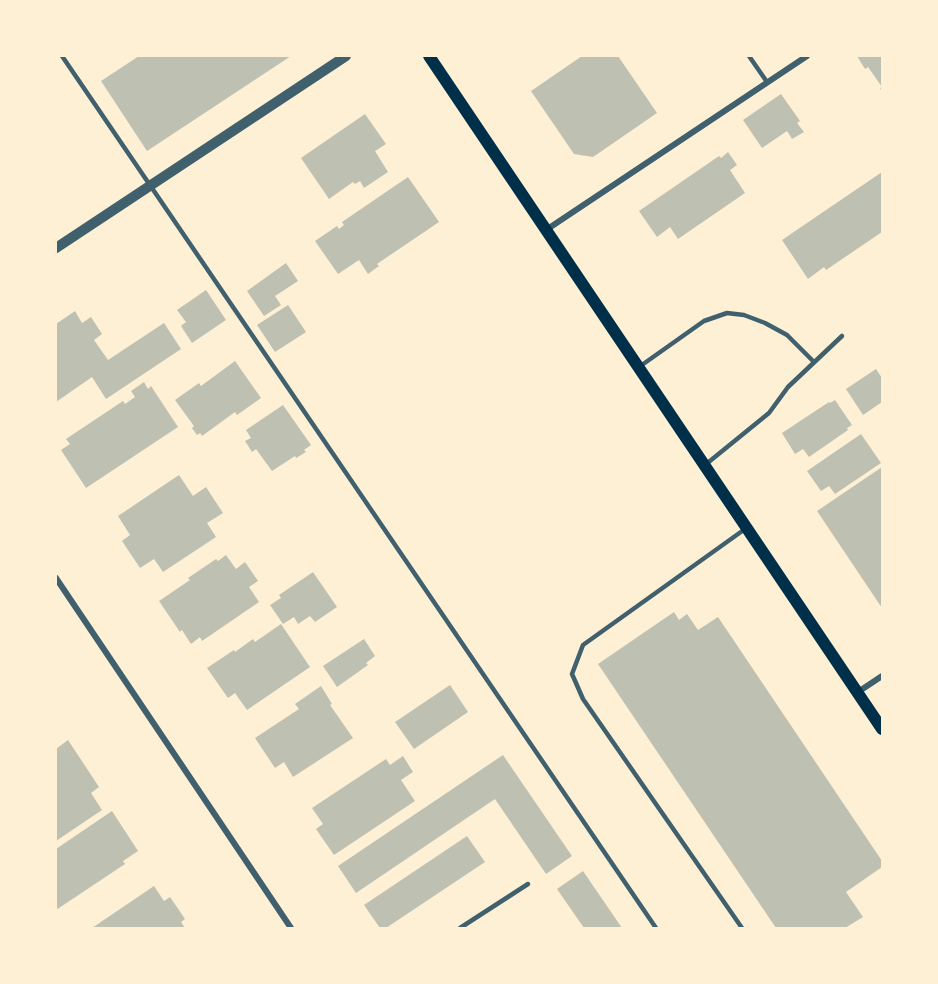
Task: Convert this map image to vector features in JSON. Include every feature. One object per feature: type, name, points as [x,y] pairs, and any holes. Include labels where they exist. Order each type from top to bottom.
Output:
[{"type":"main road","points":[[429,56],[882,729]]},
{"type":"street","points":[[56,248],[346,56]]},
{"type":"street","points":[[546,230],[807,56]]},
{"type":"street","points":[[56,578],[291,928]]},
{"type":"street","points":[[858,692],[882,676]]},
{"type":"lane","points":[[62,56],[656,928]]},
{"type":"lane","points":[[748,56],[767,82]]},
{"type":"lane","points":[[639,367],[704,321],[727,313],[744,315],[787,335],[814,362]]},
{"type":"lane","points":[[705,465],[769,413],[788,387],[842,336]]},
{"type":"lane","points":[[742,928],[583,699],[572,674],[583,645],[747,528]]},
{"type":"lane","points":[[460,928],[528,884]]},
{"type":"building","points":[[139,56],[291,56],[147,151],[101,81]]},
{"type":"building","points":[[582,56],[618,56],[657,113],[593,157],[574,154],[531,91]]},
{"type":"building","points":[[857,56],[882,56],[882,87],[868,67],[865,69]]},
{"type":"building","points":[[781,94],[800,121],[797,123],[804,132],[792,139],[787,131],[762,148],[743,120]]},
{"type":"building","points":[[365,114],[386,144],[375,151],[388,172],[364,188],[360,181],[355,184],[353,182],[329,199],[301,158]]},
{"type":"building","points":[[728,152],[737,165],[730,170],[745,193],[678,239],[670,227],[657,237],[639,211]]},
{"type":"building","points":[[882,172],[882,232],[826,270],[824,267],[808,279],[782,240]]},
{"type":"building","points":[[408,177],[439,222],[377,264],[379,266],[368,274],[359,260],[338,274],[315,241],[337,226],[339,229],[344,225],[342,222]]},
{"type":"building","points":[[286,263],[298,281],[275,296],[281,305],[264,316],[247,291]]},
{"type":"building","points":[[206,290],[226,320],[192,343],[181,326],[186,322],[177,310]]},
{"type":"building","points":[[288,305],[306,332],[275,352],[257,325]]},
{"type":"building","points":[[75,311],[82,323],[91,317],[102,334],[94,340],[108,360],[164,323],[181,349],[106,399],[92,377],[56,402],[56,324]]},
{"type":"building","points":[[235,361],[261,398],[237,415],[235,412],[202,436],[200,433],[197,435],[192,428],[194,426],[175,400],[199,383],[201,386]]},
{"type":"building","points":[[876,369],[882,378],[882,402],[863,415],[846,389]]},
{"type":"building","points":[[144,382],[148,389],[151,386],[178,427],[86,488],[61,450],[70,444],[66,439],[123,401],[125,404],[135,397],[131,391]]},
{"type":"building","points":[[835,400],[852,425],[809,457],[803,449],[795,454],[782,433]]},
{"type":"building","points":[[283,405],[311,445],[304,450],[306,452],[296,458],[295,456],[272,471],[256,449],[252,452],[245,441],[251,438],[246,430]]},
{"type":"building","points":[[861,434],[881,463],[835,494],[829,486],[821,491],[807,471]]},
{"type":"building","points":[[882,467],[882,608],[817,511]]},
{"type":"building","points":[[179,475],[193,496],[206,487],[223,513],[207,523],[216,537],[163,572],[154,559],[140,568],[122,541],[130,535],[118,516]]},
{"type":"building","points":[[226,555],[236,569],[245,562],[258,581],[249,587],[259,602],[202,641],[200,637],[191,644],[159,601],[190,580],[188,578]]},
{"type":"building","points":[[313,572],[337,607],[315,622],[310,616],[298,624],[294,617],[283,624],[270,605],[281,598],[279,595]]},
{"type":"building","points":[[674,612],[679,620],[687,614],[698,630],[718,617],[882,861],[882,867],[846,892],[863,917],[845,928],[776,928],[598,664]]},
{"type":"building","points":[[281,624],[310,667],[247,710],[235,693],[228,698],[207,668],[253,639],[255,642]]},
{"type":"building","points":[[364,639],[375,656],[366,663],[368,665],[337,687],[323,666]]},
{"type":"building","points":[[450,685],[468,712],[414,749],[395,722]]},
{"type":"building","points":[[321,686],[332,704],[330,705],[353,738],[293,777],[284,762],[275,768],[255,738],[299,709],[295,704]]},
{"type":"building","points":[[68,740],[99,787],[91,793],[102,810],[56,841],[56,749]]},
{"type":"building","points":[[503,755],[572,856],[546,874],[495,799],[356,893],[338,866]]},
{"type":"building","points":[[403,756],[413,772],[401,780],[415,801],[334,855],[316,829],[323,824],[312,808],[386,759],[390,765]]},
{"type":"building","points":[[112,811],[138,851],[123,861],[125,864],[56,910],[56,849]]},
{"type":"building","points":[[467,836],[485,862],[386,928],[380,928],[364,905]]},
{"type":"building","points":[[583,871],[622,928],[584,928],[557,889]]},
{"type":"building","points":[[154,886],[164,901],[170,897],[185,919],[181,922],[185,928],[92,928]]}]
